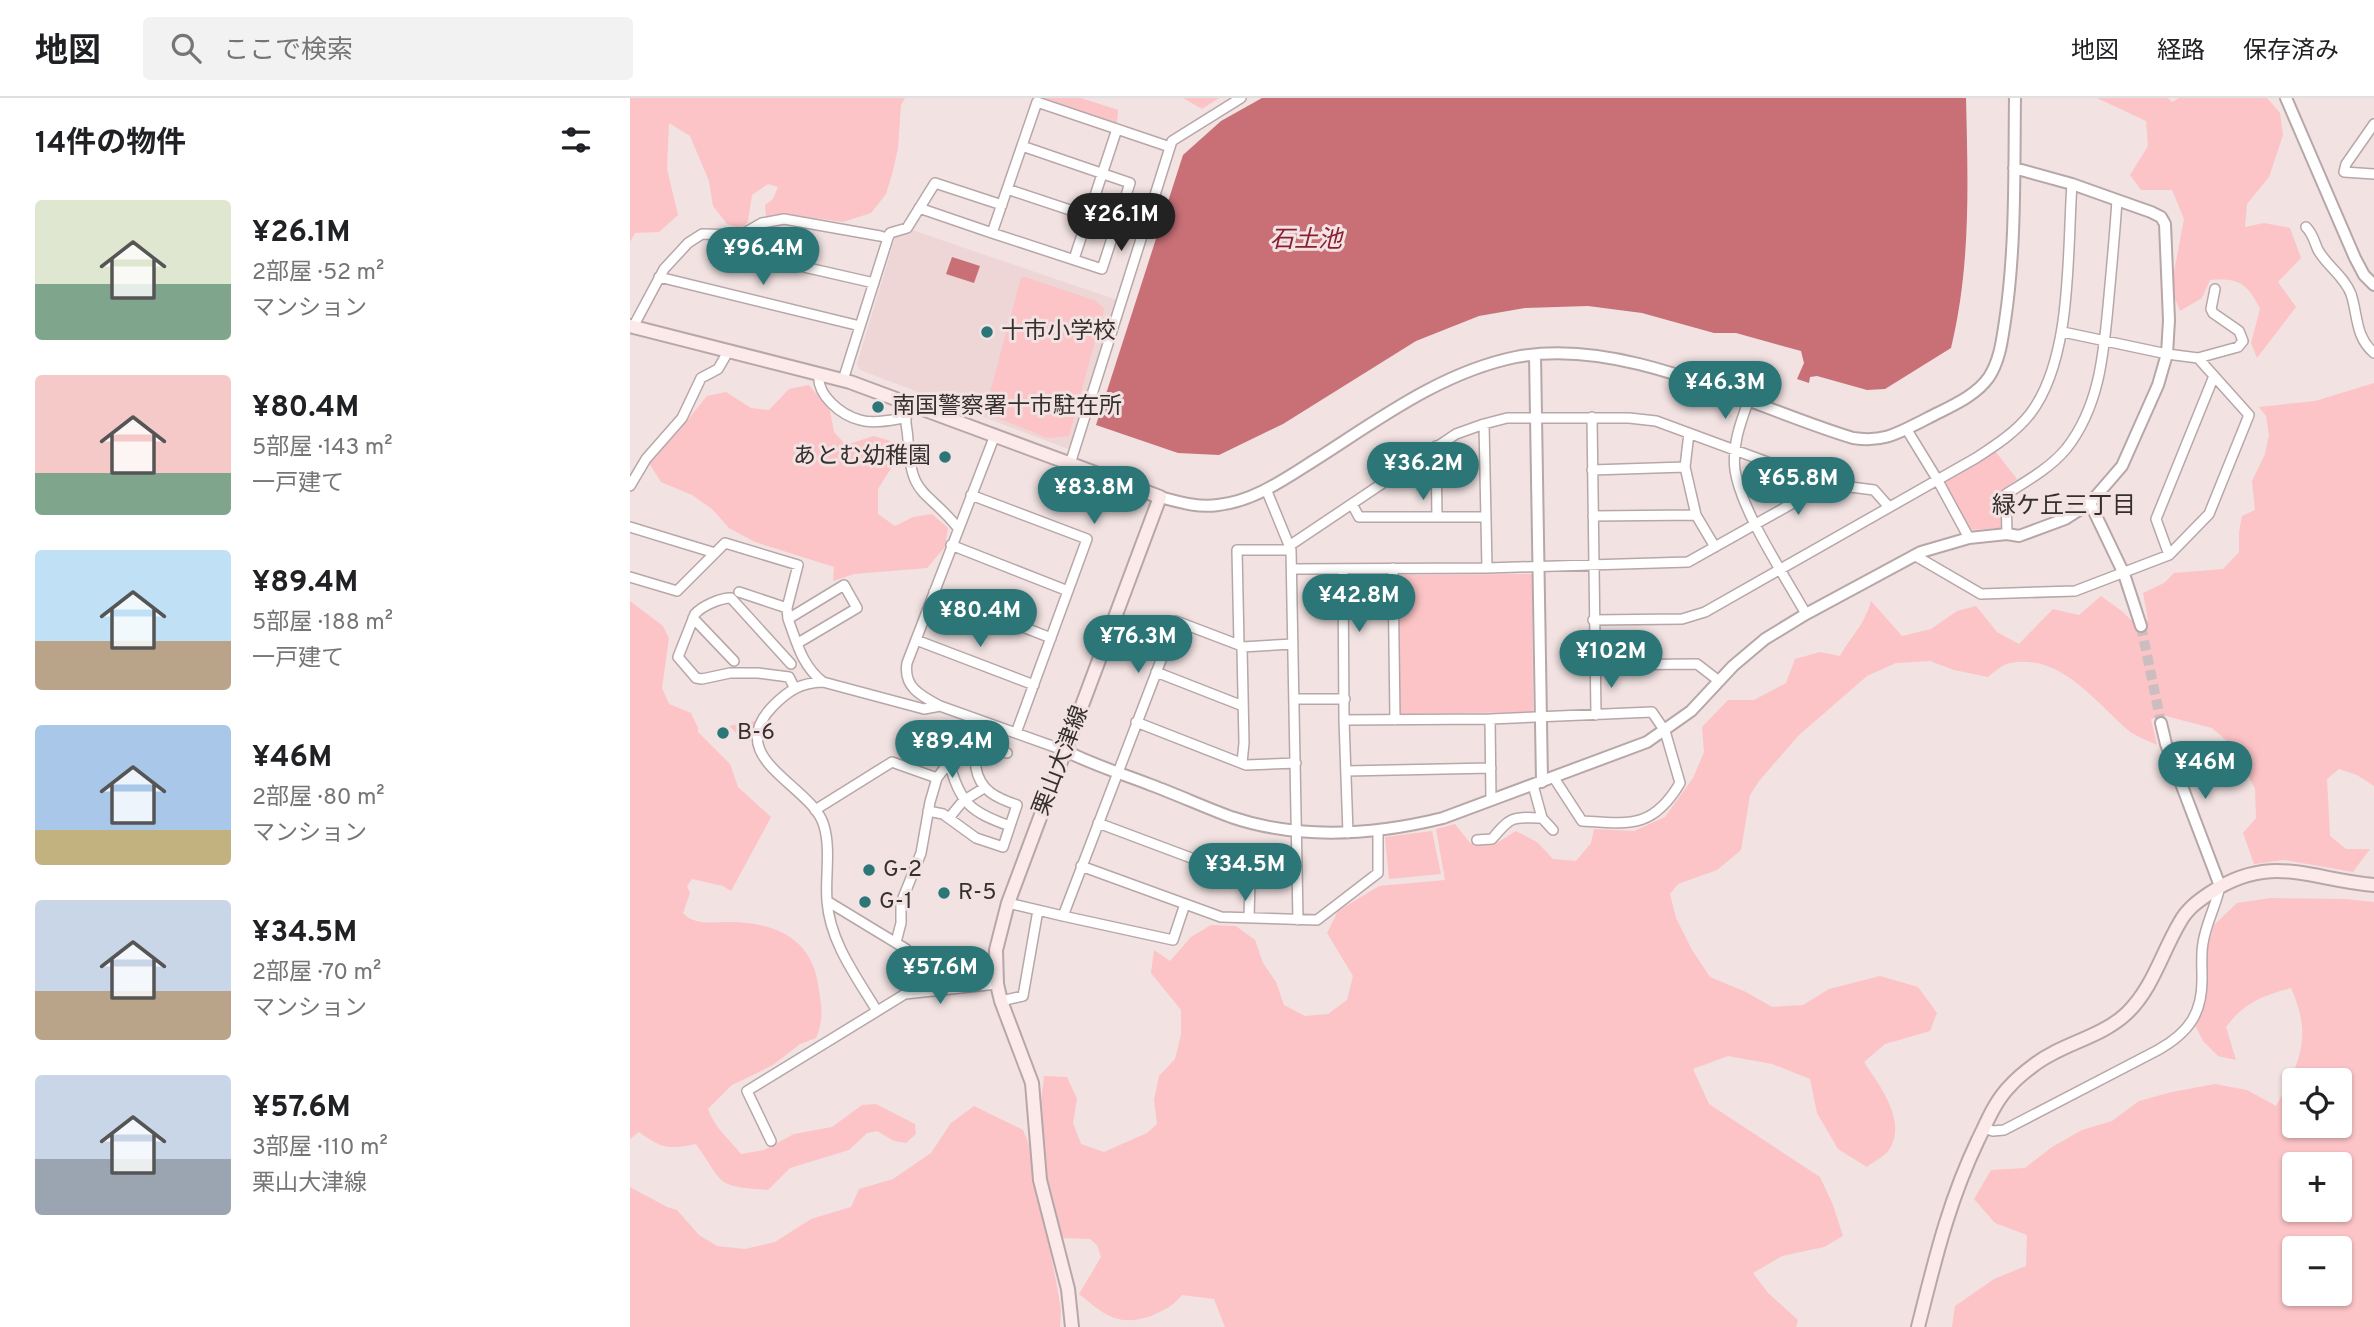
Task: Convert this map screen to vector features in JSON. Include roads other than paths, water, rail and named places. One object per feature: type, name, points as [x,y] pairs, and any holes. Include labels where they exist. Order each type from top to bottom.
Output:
[{"type":"main road","points":[[631,327],[843,380],[912,403],[1160,497]]},
{"type":"main road","name":"栗山大津線","points":[[1072,1327],[1068,1289],[1040,1180],[1032,1083],[1001,1001],[997,984],[996,950],[1008,903],[1160,497]]},
{"type":"main road","points":[[1918,1327],[1944,1224],[1961,1177],[1993,1110],[2009,1086],[2037,1063],[2106,1028],[2127,1014],[2146,990],[2181,919],[2194,904],[2220,886],[2257,872],[2305,872],[2339,881],[2374,885]]},
{"type":"street","points":[[1070,464],[1172,141],[1241,98]]},
{"type":"street","points":[[1160,497],[1188,505],[1216,506],[1244,500],[1436,386],[1494,363],[1535,355],[1578,354],[1628,360],[1853,439],[1881,440],[1907,430],[1973,393],[1994,368],[1999,355],[2008,301],[2015,98]]},
{"type":"street","points":[[2286,98],[2355,258],[2364,275],[2374,285]]},
{"type":"street","points":[[992,233],[1037,102],[1170,147]]},
{"type":"street","points":[[2374,124],[2346,164],[2344,172],[2374,174]]},
{"type":"street","points":[[1074,259],[1117,129]]},
{"type":"street","points":[[919,208],[1102,269],[1130,183],[1022,146]]},
{"type":"street","points":[[995,435],[907,663],[908,680],[922,697],[1232,817],[1264,825],[1348,833],[1378,831],[1443,818],[1647,743],[1691,711],[1749,651],[1806,614],[1914,555],[1946,543],[2007,534],[2020,536],[2065,519],[2090,503],[2122,467],[2158,385],[2167,354],[2169,320],[2165,224],[2161,217],[2151,212],[2072,184],[2014,169]]},
{"type":"street","points":[[843,380],[890,233],[907,228],[934,183],[1002,205]]},
{"type":"street","points":[[1593,620],[1665,620],[1695,616],[1976,458],[2005,439],[2029,415],[2050,378],[2063,332],[2072,184]]},
{"type":"street","points":[[1007,189],[1088,216]]},
{"type":"street","points":[[2007,534],[2006,494],[2039,473],[2066,449],[2085,419],[2099,380],[2117,200]]},
{"type":"street","points":[[631,327],[659,276],[688,243],[702,234],[741,235],[762,223],[789,219],[888,238]]},
{"type":"street","points":[[2306,226],[2319,251],[2339,274],[2350,293],[2358,332],[2374,353]]},
{"type":"street","points":[[741,235],[756,256],[874,283]]},
{"type":"street","points":[[659,276],[860,326]]},
{"type":"street","points":[[2063,332],[2198,358],[2238,347],[2243,341],[2239,331],[2211,309],[2215,289]]},
{"type":"street","points":[[630,486],[646,459],[682,418],[701,378],[719,369],[729,350]]},
{"type":"street","points":[[1535,355],[1541,717],[1537,784],[1542,818],[1553,830]]},
{"type":"street","points":[[1914,555],[1981,594],[2075,591],[2169,555],[2209,514],[2249,415],[2198,358]]},
{"type":"street","points":[[819,374],[818,382],[822,391],[834,406],[848,415],[873,422],[904,418]]},
{"type":"street","points":[[2169,555],[2156,519],[2214,376]]},
{"type":"street","points":[[1748,402],[1738,430],[1735,470],[1755,523],[1806,614]]},
{"type":"street","points":[[912,403],[904,418],[908,432],[910,469],[916,485],[958,528]]},
{"type":"street","points":[[1242,763],[1244,706],[1237,550],[1290,548],[1456,434],[1507,418],[1592,417],[1656,421],[1827,484],[1874,490],[1889,506]]},
{"type":"street","points":[[1592,417],[1596,715]]},
{"type":"street","points":[[1484,424],[1487,568]]},
{"type":"street","points":[[1907,430],[1969,538]]},
{"type":"street","points":[[1689,433],[1685,467],[1696,515],[1715,547]]},
{"type":"street","points":[[1436,446],[1437,517]]},
{"type":"street","points":[[1592,470],[1685,467]]},
{"type":"street","points":[[1292,569],[1487,568],[1688,562],[1827,484]]},
{"type":"street","points":[[1266,489],[1290,548],[1292,569],[1298,920]]},
{"type":"street","points":[[971,495],[1087,539],[1016,733]]},
{"type":"street","points":[[2090,503],[2124,574],[2141,626]]},
{"type":"street","points":[[1352,504],[1360,517],[1486,517]]},
{"type":"street","points":[[1592,516],[1696,515]]},
{"type":"street","points":[[630,527],[715,553]]},
{"type":"street","points":[[630,577],[677,591],[725,543],[799,565],[787,608],[788,619],[800,655],[814,675],[824,682]]},
{"type":"street","points":[[951,545],[1068,591]]},
{"type":"street","points":[[1393,568],[1395,720]]},
{"type":"street","points":[[1343,569],[1348,833]]},
{"type":"street","points":[[788,619],[844,585],[858,608],[798,643]]},
{"type":"street","points":[[739,592],[787,608]]},
{"type":"street","points":[[934,593],[1052,638]]},
{"type":"street","points":[[791,664],[731,598],[699,609],[678,657],[696,678],[730,673],[758,673],[789,677],[794,687]]},
{"type":"street","points":[[693,618],[734,661]]},
{"type":"street","points":[[1063,916],[1175,621],[1241,646],[1293,644]]},
{"type":"street","points":[[916,640],[1034,685]]},
{"type":"street","points":[[1596,665],[1697,664],[1719,681]]},
{"type":"street","points":[[1156,672],[1244,706]]},
{"type":"street","points":[[877,1011],[834,936],[827,901],[827,837],[823,822],[815,810],[766,763],[759,743],[761,721],[794,687],[808,683],[824,682],[924,709],[940,705]]},
{"type":"street","points":[[1295,699],[1345,699]]},
{"type":"street","points":[[1344,720],[1490,719],[1652,712],[1665,731],[1680,783],[1661,809],[1631,824],[1582,821],[1554,778]]},
{"type":"street","points":[[1490,719],[1491,800]]},
{"type":"street","points":[[1136,722],[1242,763],[1296,763]]},
{"type":"street","points":[[1984,1128],[2004,1130],[2158,1050],[2183,1034],[2199,1007],[2202,991],[2202,946],[2220,886],[2166,744],[2161,723]]},
{"type":"street","points":[[928,811],[943,814],[976,838],[1003,847],[1017,805],[990,794],[984,788],[976,770],[975,744]]},
{"type":"street","points":[[896,942],[903,895],[921,853],[937,778],[962,747],[975,744],[1007,753]]},
{"type":"street","points":[[815,810],[892,762],[937,778]]},
{"type":"street","points":[[950,762],[963,801],[981,814],[1010,825]]},
{"type":"street","points":[[1346,771],[1491,768]]},
{"type":"street","points":[[949,818],[963,801],[984,788]]},
{"type":"street","points":[[1477,841],[1492,839],[1506,821],[1516,818],[1542,818]]},
{"type":"street","points":[[1098,823],[1250,880],[1249,918]]},
{"type":"street","points":[[1082,866],[1221,917],[1317,920],[1378,873],[1378,831]]},
{"type":"street","points":[[827,901],[906,948]]},
{"type":"street","points":[[1008,903],[1173,940],[1185,904]]},
{"type":"street","points":[[1001,1001],[1023,996],[1038,910]]},
{"type":"street","points":[[771,1140],[747,1091],[905,995],[997,984]]},
{"type":"water","name":"石土池","points":[[1262,98],[1966,98],[1965,255],[1951,348],[1885,389],[1867,390],[1817,376],[1810,377],[1809,383],[1797,379],[1804,363],[1801,351],[1736,333],[1714,333],[1642,313],[1588,306],[1525,308],[1479,316],[1416,341],[1283,424],[1219,455],[1178,453],[1096,425],[1183,155],[1221,121]]},
{"type":"water","points":[[952,257],[980,266],[974,283],[946,274]]},
{"type":"tunnel","points":[[2141,626],[2161,723]]},
{"type":"place","name":"十市小学校","points":[[987,332]]},
{"type":"place","name":"南国警察署十市駐在所","points":[[878,407]]},
{"type":"place","name":"あとむ幼稚園","points":[[945,457]]},
{"type":"place","name":"B-6","points":[[723,733]]},
{"type":"place","name":"G-2","points":[[869,870]]},
{"type":"place","name":"R-5","points":[[944,893]]},
{"type":"place","name":"G-1","points":[[865,902]]},
{"type":"district","name":"緑ケ丘三丁目","points":[[2064,507]]}]
